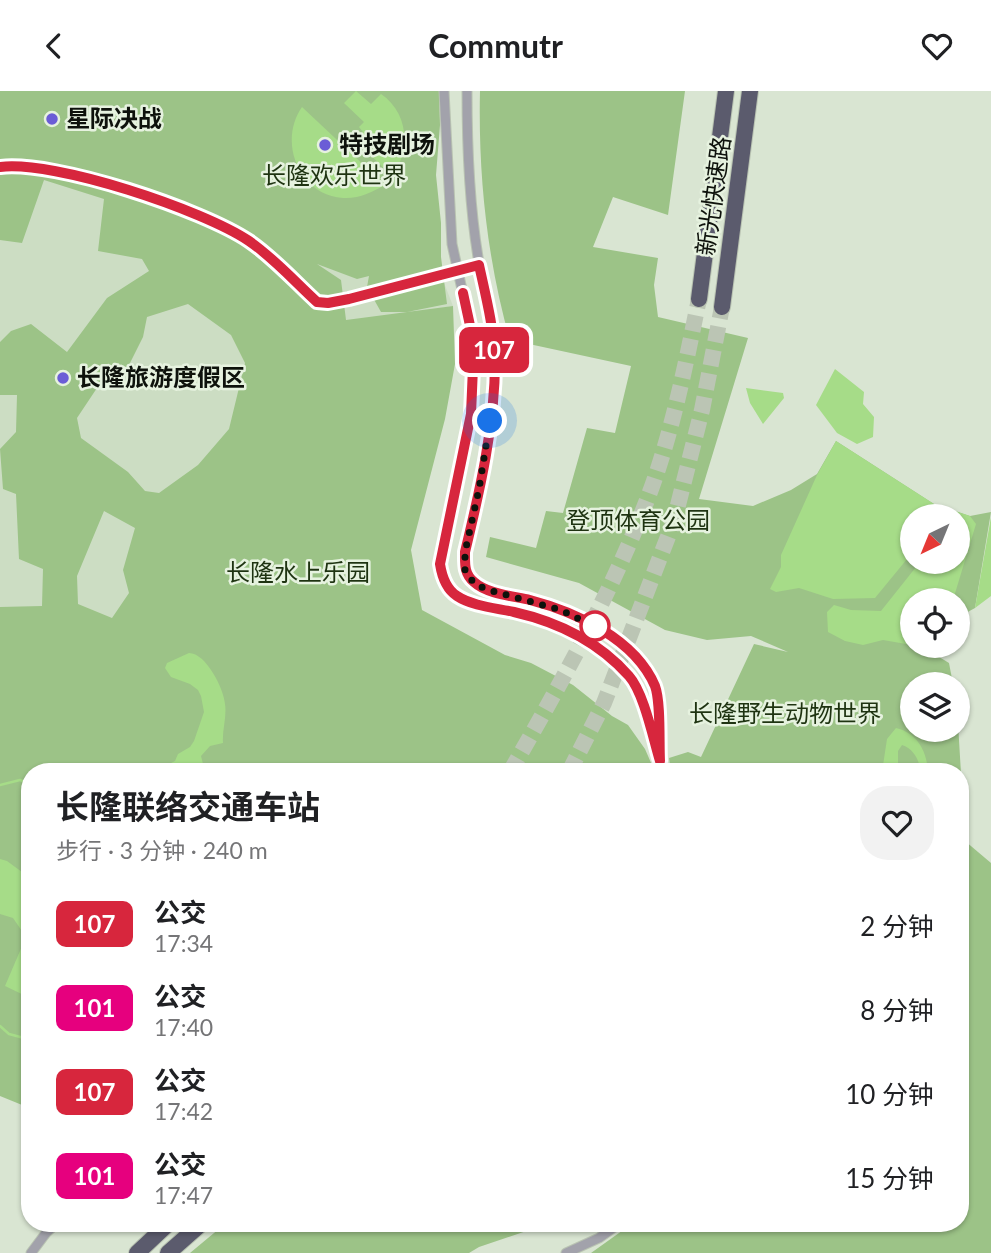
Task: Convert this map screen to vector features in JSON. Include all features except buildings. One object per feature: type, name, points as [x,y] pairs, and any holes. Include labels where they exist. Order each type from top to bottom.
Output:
[{"type":"highway","name":"新光快速路","points":[[699,299],[726,91]]},
{"type":"highway","name":"新光快速路","points":[[722,307],[750,91]]},
{"type":"highway","points":[[137,1253],[159,1232]]},
{"type":"highway","points":[[168,1253],[192,1232]]},
{"type":"street","points":[[444,91],[452,244],[474,344],[474,380],[471,414],[440,564],[442,576],[455,595],[466,601],[523,614],[556,625],[599,648],[632,679],[641,697],[660,761]]},
{"type":"street","points":[[467,91],[469,170],[479,265],[491,321],[495,361],[488,441],[465,552],[465,570],[473,582],[485,589],[534,601],[585,620],[631,652],[656,688],[660,761]]},
{"type":"street","points":[[0,167],[13,166],[93,181],[141,195],[214,222],[250,242],[317,302],[349,299],[479,265]]},
{"type":"street","points":[[31,1253],[47,1232]]},
{"type":"street","points":[[566,1253],[606,1232]]},
{"type":"shaded area","points":[[356,91],[371,104],[381,94],[397,111],[402,122],[402,155],[392,176],[355,140],[363,132],[359,127],[364,122],[344,103]]},
{"type":"shaded area","points":[[302,107],[385,185],[365,195],[349,198],[327,195],[314,187],[304,177],[293,150],[292,135]]},
{"type":"shaded area","points":[[0,144],[424,231],[453,306],[332,322],[143,614],[0,655]]},
{"type":"shaded area","points":[[835,369],[864,392],[863,404],[874,417],[873,437],[857,444],[837,433],[816,405]]},
{"type":"shaded area","points":[[746,388],[783,393],[784,398],[763,424],[750,403]]},
{"type":"shaded area","points":[[836,441],[934,504],[900,504],[900,568],[875,598],[833,599],[799,588],[776,592],[770,589],[781,567],[781,555],[817,475]]},
{"type":"shaded area","points":[[970,516],[976,524],[970,544]]},
{"type":"shaded area","points":[[991,517],[991,596],[975,608]]},
{"type":"shaded area","points":[[910,574],[961,574],[957,588],[900,588],[900,643],[883,640],[863,645],[845,641],[828,632],[827,612],[834,605],[851,610],[881,611]]},
{"type":"shaded area","points":[[189,653],[202,659],[213,673],[224,698],[223,743],[210,746],[201,756],[203,763],[171,763],[194,741],[204,712],[198,690],[171,677],[165,668],[167,663]]},
{"type":"shaded area","points":[[896,728],[900,729],[900,742],[920,744],[927,763],[919,763],[910,749],[902,745],[898,751],[898,763],[883,763],[887,739]]},
{"type":"shaded area","points":[[0,859],[21,871],[21,930],[13,918],[0,914]]},
{"type":"shaded area","points":[[21,949],[21,994],[5,986]]},
{"type":"green space","points":[[0,91],[439,91],[440,125],[436,175],[447,304],[407,312],[381,312],[367,287],[369,276],[357,279],[317,264],[341,280],[346,320],[453,306],[455,364],[445,419],[411,550],[422,610],[505,655],[531,663],[573,685],[612,716],[628,725],[651,763],[21,763],[21,1105],[0,1096],[0,607],[42,606],[43,569],[19,559],[16,494],[3,489],[0,449],[16,432],[17,395],[0,395],[0,342],[11,331],[31,324],[67,352],[107,298],[149,271],[142,259],[98,251],[104,199],[44,180],[22,243],[0,240]],"holes":[[[188,304],[231,335],[245,363],[229,429],[198,465],[159,493],[145,491],[128,472],[81,438],[77,418],[109,370],[123,377],[143,337],[147,317]],[[104,511],[135,528],[123,570],[129,593],[112,618],[78,604],[77,576]]]},
{"type":"green space","points":[[480,91],[685,91],[668,215],[613,197],[593,247],[658,258],[654,285],[658,317],[748,338],[699,499],[753,506],[791,490],[817,474],[836,441],[934,504],[900,504],[900,574],[970,574],[970,516],[991,512],[975,608],[970,611],[970,588],[900,588],[900,658],[941,658],[949,663],[951,672],[900,672],[900,742],[959,742],[960,763],[670,763],[669,758],[688,752],[701,757],[754,644],[788,652],[751,636],[707,640],[665,630],[579,583],[486,557],[490,537],[536,548],[546,511],[563,513],[587,428],[615,433],[631,366],[529,344],[514,354],[497,289],[483,190]]},
{"type":"green space","points":[[969,844],[991,863],[991,1253],[591,1253],[620,1232],[969,1232]]},
{"type":"green space","points":[[215,1232],[523,1232],[469,1253],[190,1253]]},
{"type":"waterway","points":[[0,785],[21,780]]},
{"type":"waterway","points":[[0,1026],[9,1034],[21,1037]]},
{"type":"tunnel","points":[[515,763],[601,604],[647,500],[671,426],[699,299]]},
{"type":"tunnel","points":[[574,763],[604,703],[674,521],[702,410],[722,307]]},
{"type":"bus line","name":"107","points":[[0,167],[40,170],[104,184],[180,208],[214,222],[250,242],[317,302],[349,299],[479,265],[491,321],[495,361],[488,441],[465,552],[465,570],[473,582],[485,589],[534,601],[585,620],[631,652],[656,688],[660,761],[641,697],[632,679],[615,661],[599,648],[556,625],[523,614],[466,601],[447,587],[442,576],[440,564],[471,414],[474,380],[474,344],[463,293]]},
{"type":"place","name":"星际决战","points":[[52,119]]},
{"type":"place","name":"特技剧场","points":[[325,145]]},
{"type":"place","name":"长隆旅游度假区","points":[[63,378]]},
{"type":"route","points":[[490,421],[465,552],[465,570],[473,582],[485,589],[561,610],[597,628],[595,626]]},
{"type":"park label","name":"长隆欢乐世界","points":[[334,176]]},
{"type":"park label","name":"登顶体育公园","points":[[638,521]]},
{"type":"park label","name":"长隆水上乐园","points":[[298,573]]},
{"type":"park label","name":"长隆野生动物世界","points":[[785,714]]}]
